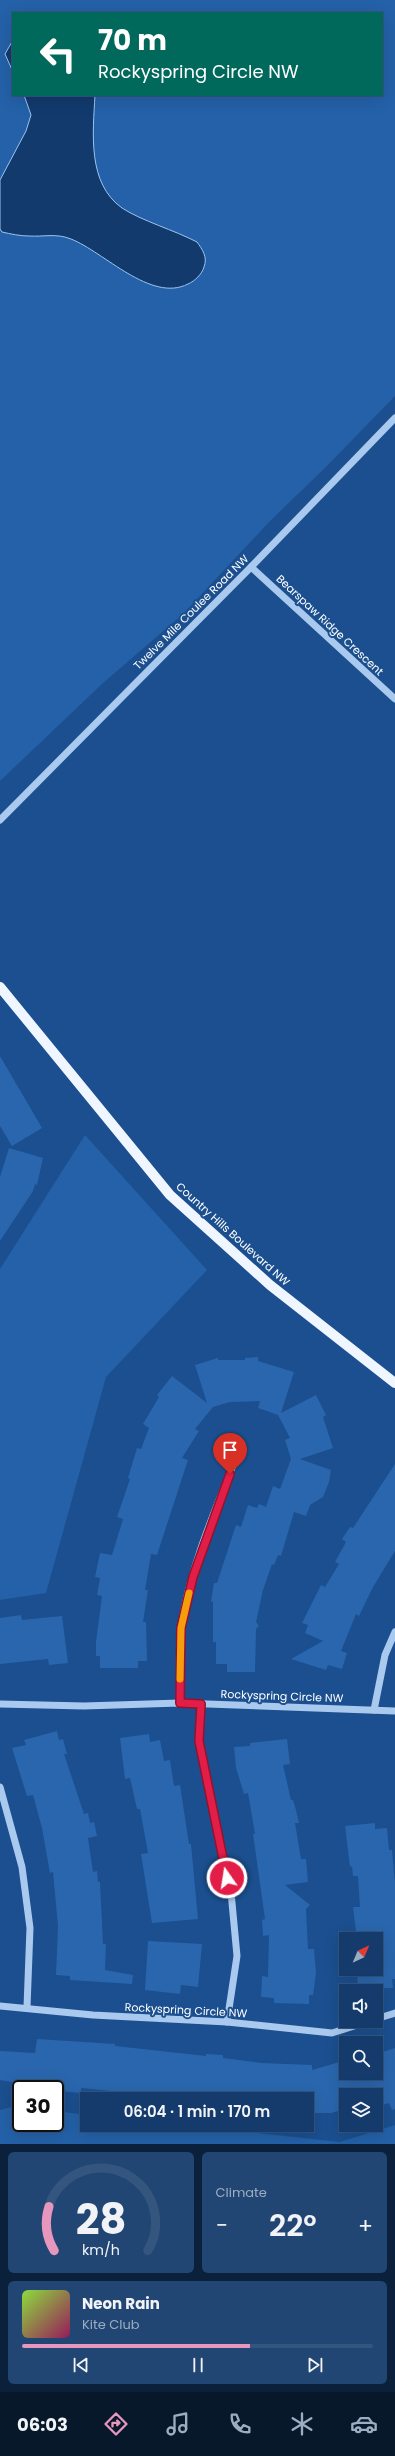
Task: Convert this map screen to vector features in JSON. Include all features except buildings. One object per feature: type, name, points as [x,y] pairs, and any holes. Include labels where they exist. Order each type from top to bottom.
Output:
[{"type":"main road","name":"Country Hills Boulevard NW","points":[[0,987],[170,1195],[270,1285],[395,1383]]},
{"type":"street","name":"Twelve Mile Coulee Road NW","points":[[0,820],[251,567],[395,418]]},
{"type":"street","name":"Bearspaw Ridge Crescent","points":[[251,567],[395,699]]},
{"type":"street","points":[[180,1703],[181,1628],[193,1577],[215,1509],[234,1463]]},
{"type":"street","points":[[374,1710],[385,1655],[395,1632]]},
{"type":"street","name":"Rockyspring Circle NW","points":[[0,1704],[84,1706],[180,1703],[395,1711]]},
{"type":"street","points":[[201,1704],[199,1741],[231,1892],[237,1956],[227,2022]]},
{"type":"street","points":[[0,1787],[22,1866],[30,1928],[27,2007]]},
{"type":"street","name":"Rockyspring Circle NW","points":[[0,2006],[27,2007],[93,2015],[227,2022],[332,2033],[348,2028]]},
{"type":"street","points":[[383,2017],[395,2013]]},
{"type":"shaded area","points":[[0,0],[395,0],[395,396],[326,467],[272,519],[183,614],[102,684],[0,781]]},
{"type":"shaded area","points":[[12,42],[12,70],[5,54]]},
{"type":"shaded area","points":[[24,96],[95,96],[93,141],[98,171],[103,185],[111,198],[130,213],[197,242],[204,253],[205,260],[203,270],[200,275],[188,284],[174,288],[159,287],[143,282],[128,274],[84,245],[66,237],[26,236],[2,232],[0,229],[0,180],[26,131],[31,115]]},
{"type":"shaded area","points":[[85,1135],[207,1270],[106,1377],[46,1593],[0,1600],[0,1269]]},
{"type":"shaded area","points":[[12,2107],[12,2132],[64,2132],[64,2112],[80,2114],[80,2132],[248,2132],[340,2142],[372,2132],[383,2132],[383,2129],[395,2125],[395,2144],[0,2144],[0,2110]]},
{"type":"slow traffic","points":[[180,1679],[181,1628],[189,1593]]},
{"type":"route","points":[[227,1878],[199,1741],[201,1704],[180,1703],[181,1628],[193,1577],[215,1509],[230,1474]]}]
